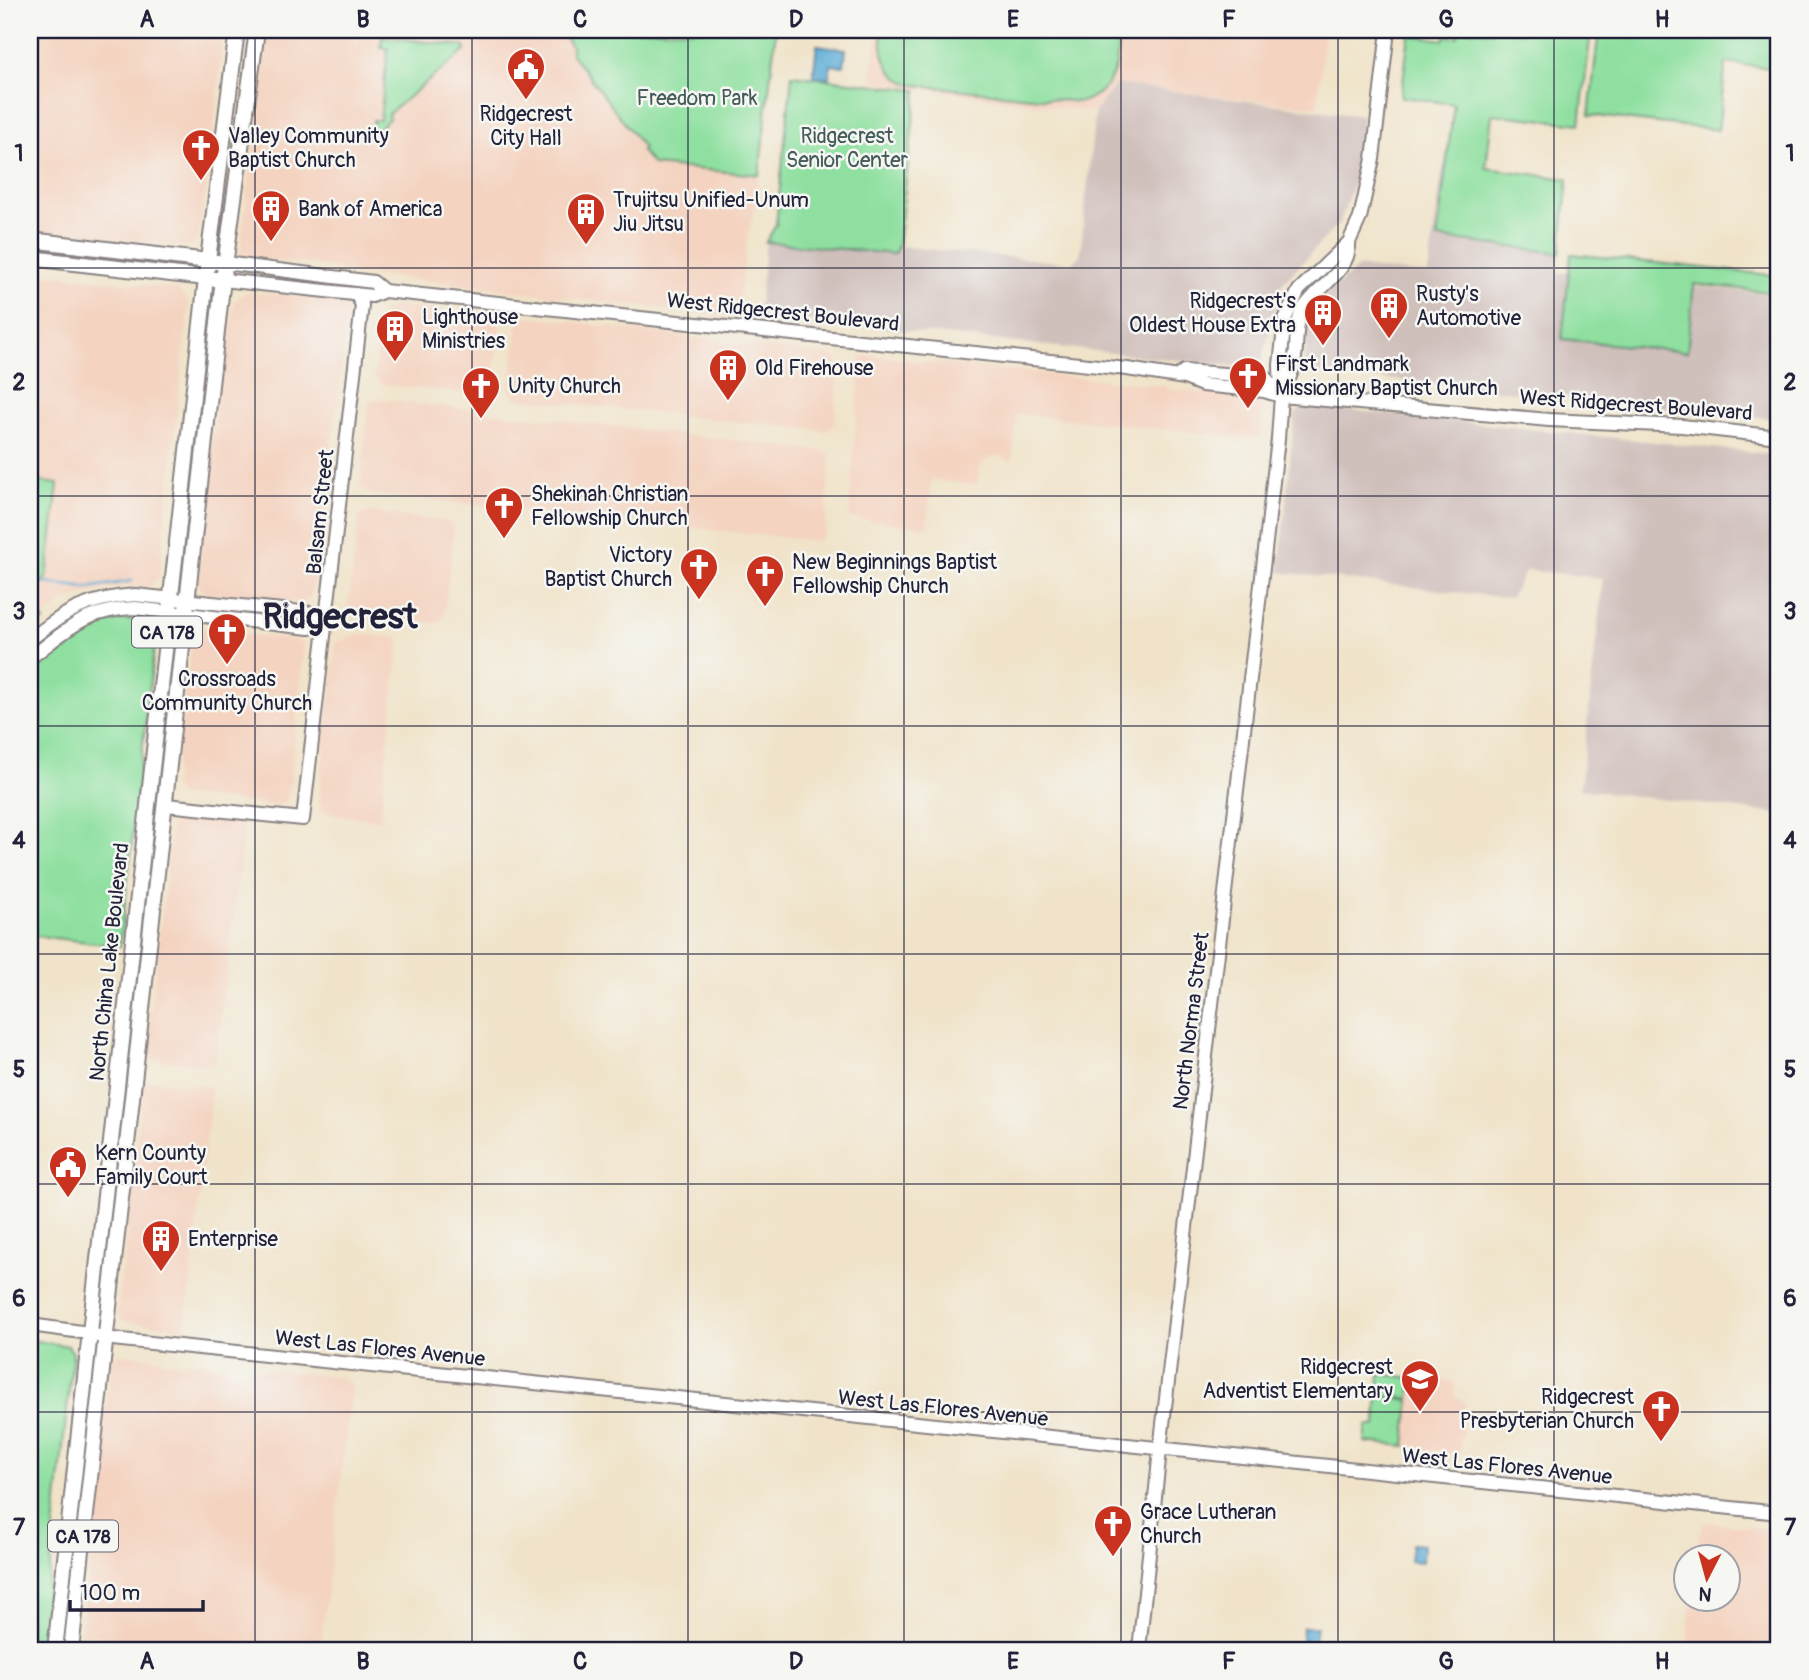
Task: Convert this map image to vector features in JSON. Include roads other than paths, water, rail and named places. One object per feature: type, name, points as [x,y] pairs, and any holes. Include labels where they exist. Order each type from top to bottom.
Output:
[{"type":"main road","name":"North China Lake Boulevard","points":[[55,1650],[208,260],[237,30]]},
{"type":"main road","name":"North China Lake Boulevard","points":[[71,1650],[225,262],[257,30]]},
{"type":"main road","name":"North Norma Street","points":[[1139,1650],[1281,396],[1279,365],[1282,331],[1293,300],[1318,271],[1349,242],[1360,218],[1373,159],[1388,30]]},
{"type":"main road","name":"West Ridgecrest Boulevard","points":[[30,240],[373,282],[384,291]]},
{"type":"main road","points":[[30,258],[223,280]]},
{"type":"main road","name":"West Ridgecrest Boulevard","points":[[223,280],[372,296],[384,291],[1127,369],[1177,377],[1184,371],[1265,377],[1281,396],[1549,420],[1682,426],[1779,438]]},
{"type":"main road","name":"Balsam Street","points":[[166,805],[303,819],[362,305],[356,294]]},
{"type":"main road","points":[[187,453],[193,464],[189,510],[196,525]]},
{"type":"main road","points":[[30,640],[52,622],[89,601],[108,596],[135,595],[171,605],[309,628],[327,623]]},
{"type":"main road","points":[[30,658],[92,614],[111,609],[171,605]]},
{"type":"main road","points":[[158,716],[163,730],[158,793],[160,800],[166,805]]},
{"type":"main road","name":"West Las Flores Avenue","points":[[30,1325],[89,1333],[104,1338],[1779,1513]]},
{"type":"main road","points":[[67,1542],[72,1565],[66,1612],[69,1618],[74,1619]]},
{"type":"water","points":[[817,45],[846,49],[844,66],[831,65],[829,78],[813,76]]},
{"type":"water","points":[[1412,1544],[1423,1545],[1422,1562],[1410,1561]]},
{"type":"water","points":[[1303,1627],[1317,1627],[1313,1643],[1302,1641]]},
{"type":"waterway","points":[[30,581],[87,588],[132,581]]},
{"type":"place","name":"Ridgecrest City Hall","points":[[526,101]]},
{"type":"place","name":"Valley Community Baptist Church","points":[[201,182]]},
{"type":"place","name":"Bank of America","points":[[271,243]]},
{"type":"place","name":"Trujitsu Unified-Unum Jiu Jitsu","points":[[586,246]]},
{"type":"place","name":"Rusty's Automotive","points":[[1389,340]]},
{"type":"place","name":"Ridgecrest's Oldest House Extra","points":[[1323,347]]},
{"type":"place","name":"Lighthouse Ministries","points":[[395,363]]},
{"type":"place","name":"Old Firehouse","points":[[728,402]]},
{"type":"place","name":"First Landmark Missionary Baptist Church","points":[[1248,410]]},
{"type":"place","name":"Unity Church","points":[[481,420]]},
{"type":"place","name":"Shekinah Christian Fellowship Church","points":[[504,540]]},
{"type":"place","name":"Victory Baptist Church","points":[[699,601]]},
{"type":"place","name":"New Beginnings Baptist Fellowship Church","points":[[765,608]]},
{"type":"place","name":"Crossroads Community Church","points":[[227,666]]},
{"type":"place","name":"Kern County Family Court","points":[[68,1199]]},
{"type":"place","name":"Enterprise","points":[[161,1273]]},
{"type":"place","name":"Ridgecrest Adventist Elementary","points":[[1420,1413]]},
{"type":"place","name":"Ridgecrest Presbyterian Church","points":[[1661,1443]]},
{"type":"place","name":"Grace Lutheran Church","points":[[1113,1558]]},
{"type":"district","name":"Ridgecrest","points":[[340,616]]},
{"type":"park label","name":"Freedom Park","points":[[697,98]]},
{"type":"park label","name":"Ridgecrest Senior Center","points":[[847,148]]}]
